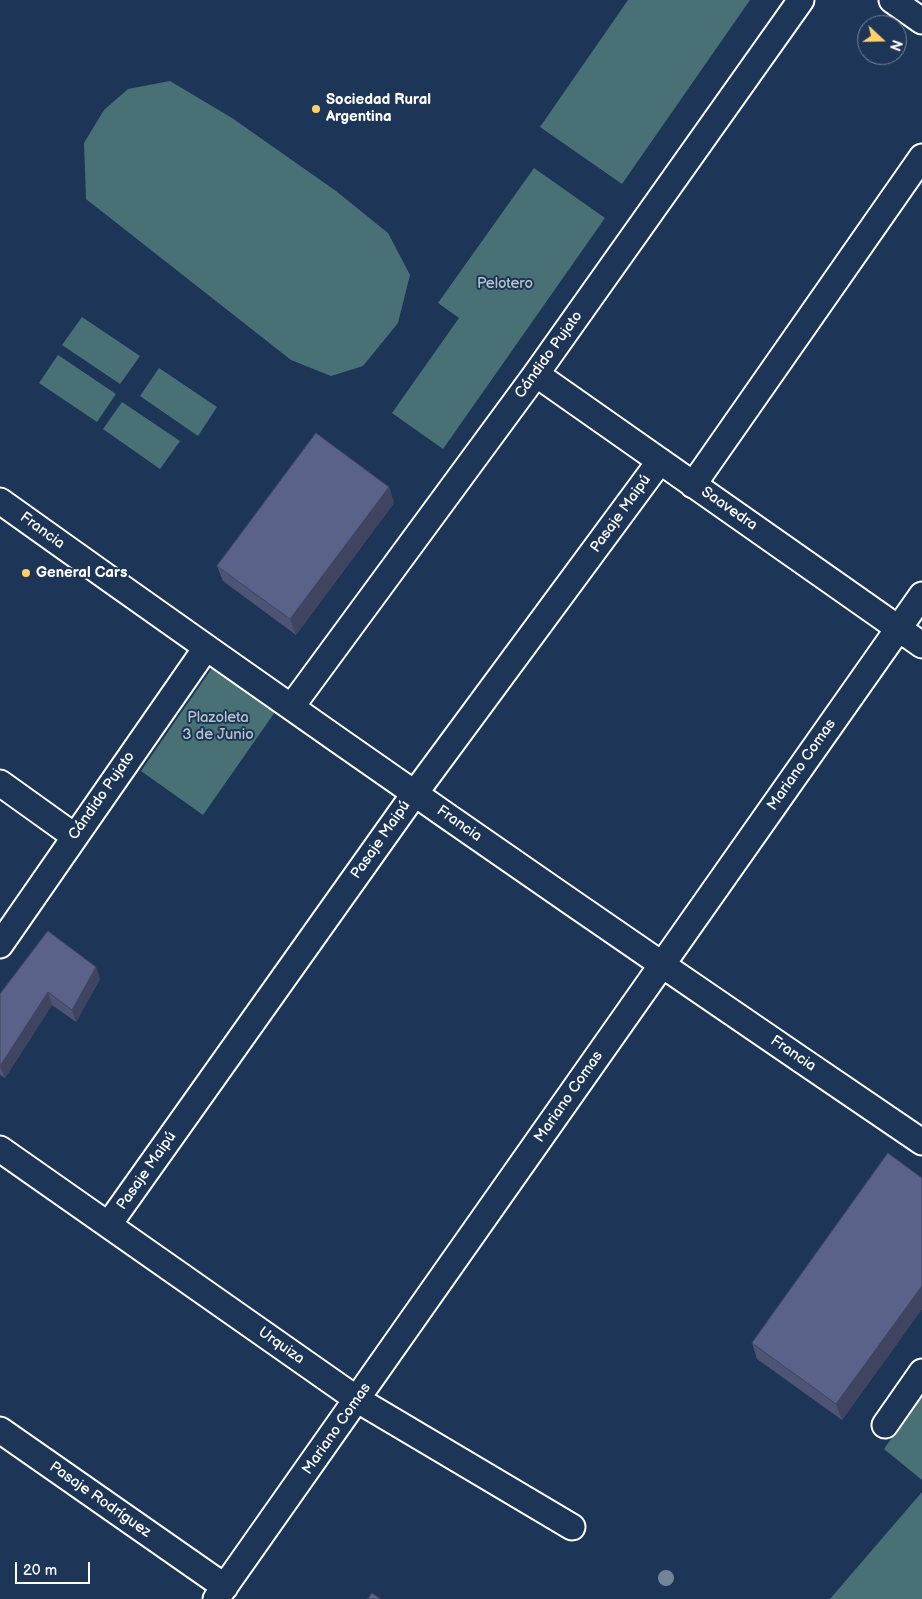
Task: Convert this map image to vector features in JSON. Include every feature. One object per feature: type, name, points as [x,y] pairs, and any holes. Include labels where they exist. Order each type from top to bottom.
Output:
[{"type":"street","name":"Cándido Pujato","points":[[292,706],[536,374],[801,0]]},
{"type":"street","points":[[892,0],[922,21]]},
{"type":"street","points":[[693,484],[922,157]]},
{"type":"street","name":"Saavedra","points":[[536,374],[922,644]]},
{"type":"street","name":"Pasaje Maipú","points":[[109,1224],[415,793],[660,461]]},
{"type":"street","name":"Francia","points":[[0,501],[206,648],[661,964],[922,1142]]},
{"type":"street","name":"Mariano Comas","points":[[221,1593],[922,595]]},
{"type":"street","name":"Cándido Pujato","points":[[0,945],[206,648]]},
{"type":"street","points":[[0,783],[74,836]]},
{"type":"street","name":"Urquiza","points":[[0,1149],[358,1400],[572,1527]]},
{"type":"street","points":[[885,1425],[922,1372]]},
{"type":"street","name":"Pasaje Rodríguez","points":[[0,1430],[221,1593]]},
{"type":"green space","points":[[628,0],[750,0],[622,184],[540,127]]},
{"type":"green space","points":[[170,81],[232,118],[336,191],[388,233],[410,275],[398,323],[363,366],[331,376],[291,360],[86,199],[84,143],[104,110],[128,89]]},
{"type":"green space","name":"Pelotero","points":[[534,168],[605,218],[443,449],[392,413],[459,318],[438,303]]},
{"type":"green space","points":[[82,317],[140,356],[120,384],[62,345]]},
{"type":"green space","points":[[58,355],[116,394],[97,422],[39,383]]},
{"type":"green space","points":[[159,368],[217,407],[198,436],[140,396]]},
{"type":"green space","points":[[122,402],[180,441],[160,469],[103,429]]},
{"type":"green space","name":"Plazoleta 3 de Junio","points":[[212,668],[275,712],[203,815],[141,771]]},
{"type":"green space","points":[[922,1395],[922,1480],[884,1449]]},
{"type":"green space","points":[[922,1492],[922,1599],[830,1599]]},
{"type":"building","points":[[316,433],[389,487],[290,619],[217,566]]},
{"type":"building","points":[[48,931],[96,967],[72,1010],[48,992],[0,1066],[0,994]]},
{"type":"building","points":[[888,1153],[922,1178],[922,1286],[836,1404],[752,1343]]},
{"type":"building","points":[[372,1593],[381,1599],[368,1599]]},
{"type":"place","name":"Sociedad Rural Argentina","points":[[316,109]]},
{"type":"place","name":"General Cars","points":[[26,573]]}]
